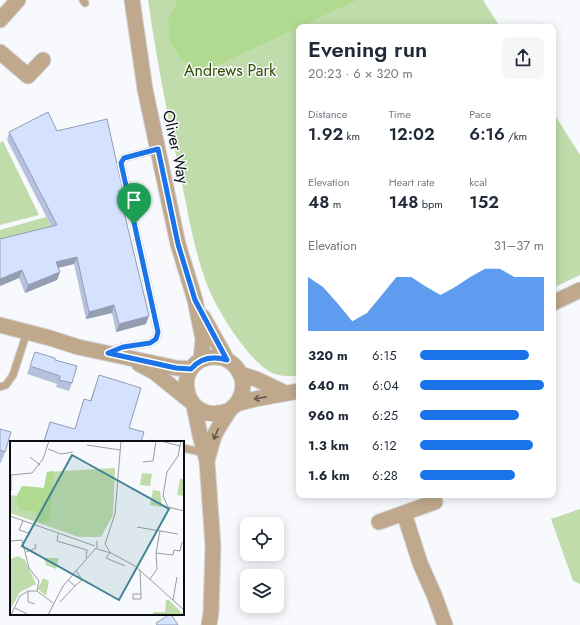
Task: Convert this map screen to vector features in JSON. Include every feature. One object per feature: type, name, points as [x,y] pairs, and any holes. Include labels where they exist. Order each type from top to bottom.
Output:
[{"type":"street","points":[[0,20],[18,0]]},
{"type":"street","name":"Oliver Way","points":[[132,0],[145,89],[178,244],[195,300],[203,340],[196,365]]},
{"type":"street","points":[[0,52],[28,76],[43,60]]},
{"type":"street","points":[[556,302],[580,290]]},
{"type":"street","name":"Oliver Way","points":[[195,300],[227,360]]},
{"type":"street","points":[[0,325],[78,347],[176,368],[196,365],[210,358],[219,357],[227,360],[237,368],[242,382],[242,390],[240,398],[216,432],[206,457]]},
{"type":"street","points":[[114,354],[154,372],[202,411],[212,414],[221,413],[233,407],[292,392]]},
{"type":"street","points":[[196,365],[187,379],[186,390],[192,403],[206,457],[213,546],[211,612],[209,625]]},
{"type":"street","points":[[240,374],[292,392]]},
{"type":"street","points":[[380,522],[435,502]]},
{"type":"street","points":[[404,513],[420,563],[445,625]]},
{"type":"lane","points":[[114,354],[123,347],[150,343],[156,339],[158,332],[121,163],[124,158],[158,149]]},
{"type":"lane","points":[[0,387],[6,385],[13,375],[27,332]]},
{"type":"lane","points":[[184,448],[206,457]]},
{"type":"green space","name":"Andrews Park","points":[[148,0],[483,0],[498,24],[296,24],[296,376],[275,374],[266,369],[256,360],[236,336],[212,297],[199,262],[190,223],[155,46]]},
{"type":"green space","points":[[178,0],[357,0],[306,24],[296,24],[296,29],[203,72],[194,71],[182,60],[170,42],[168,20]]},
{"type":"green space","points":[[556,117],[580,155],[580,275],[556,287]]},
{"type":"green space","points":[[3,141],[39,215],[0,225],[0,143]]},
{"type":"green space","points":[[46,217],[54,232],[0,246],[0,230]]},
{"type":"green space","points":[[580,509],[580,584],[573,581],[551,519]]},
{"type":"building","points":[[48,112],[57,131],[107,119],[123,191],[119,191],[149,316],[119,324],[114,305],[89,312],[77,257],[56,262],[60,272],[28,285],[22,270],[0,279],[0,239],[57,225],[9,132]]},
{"type":"building","points":[[35,352],[55,358],[55,360],[77,366],[72,383],[59,380],[60,376],[30,366]]},
{"type":"building","points":[[99,375],[141,388],[129,428],[144,432],[141,441],[44,441],[50,422],[75,429],[84,399],[91,401]]},
{"type":"building","points":[[0,429],[11,432],[5,452],[0,450]]},
{"type":"building","points":[[168,615],[172,615],[178,625],[157,625],[156,623]]},
{"type":"route","points":[[158,149],[178,244],[195,300],[227,360],[219,357],[201,360],[191,369],[176,368],[108,353],[123,347],[150,343],[156,339],[158,332],[134,224],[121,163],[124,158],[158,149]]}]
